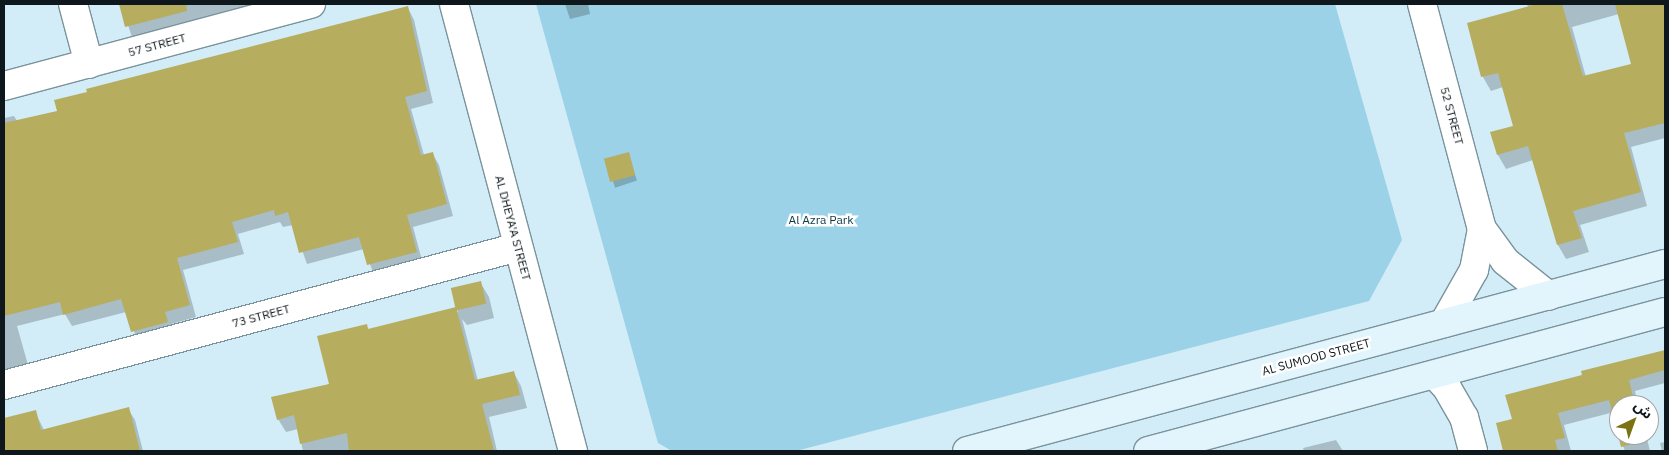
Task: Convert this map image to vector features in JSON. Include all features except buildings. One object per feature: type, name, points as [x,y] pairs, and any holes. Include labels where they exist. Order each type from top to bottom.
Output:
[{"type":"street","points":[[73,4],[89,64]]},
{"type":"street","name":"57 STREET","points":[[4,86],[311,4]]},
{"type":"street","name":"AL DHEYA'A STREET","points":[[454,4],[573,451]]},
{"type":"street","name":"52 STREET","points":[[1422,4],[1482,229],[1511,267],[1549,296]]},
{"type":"street","name":"52 STREET","points":[[1444,323],[1474,270],[1482,229]]},
{"type":"street","name":"73 STREET","points":[[4,385],[518,247]]},
{"type":"street","name":"AL SUMOOD STREET","points":[[967,451],[1665,264]]},
{"type":"street","points":[[1148,451],[1202,443],[1665,312]]},
{"type":"street","points":[[1436,376],[1447,388],[1464,417],[1473,451]]},
{"type":"green space","name":"Al Azra Park","points":[[536,4],[1335,4],[1402,240],[1369,301],[796,451],[672,451],[658,443]]}]
